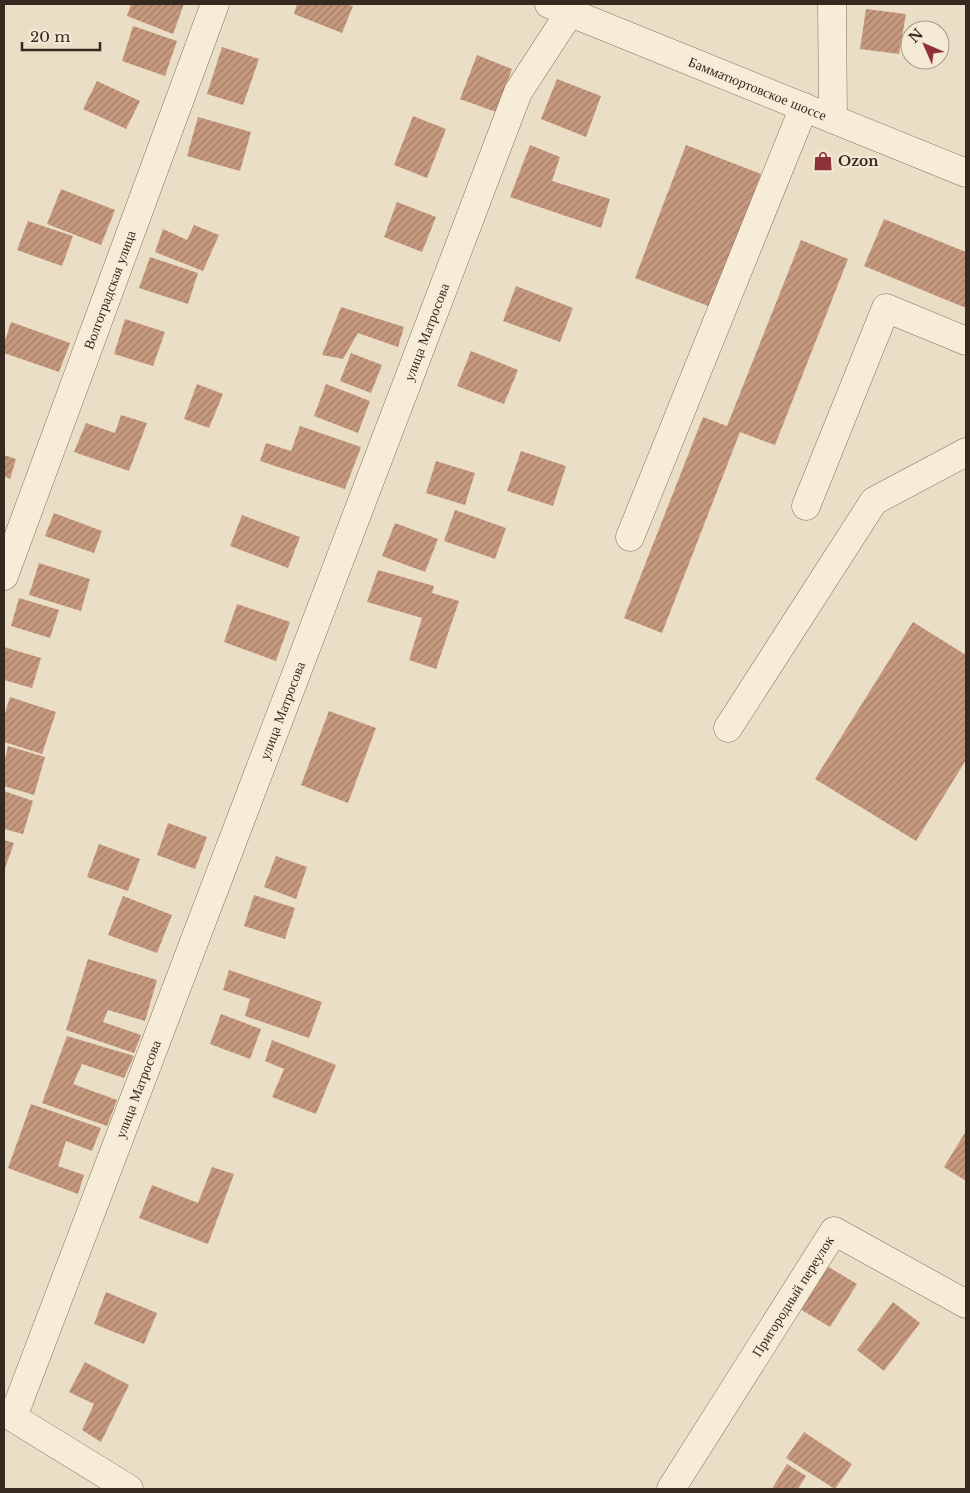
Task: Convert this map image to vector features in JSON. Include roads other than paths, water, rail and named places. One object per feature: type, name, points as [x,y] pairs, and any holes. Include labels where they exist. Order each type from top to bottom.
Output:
[{"type":"street","name":"Волгоградская улица","points":[[4,576],[215,4]]},
{"type":"street","points":[[832,4],[833,119]]},
{"type":"street","name":"Бамматюртовское шоссе","points":[[563,6],[966,173]]},
{"type":"street","name":"улица Матросова","points":[[8,1415],[518,92],[563,6]]},
{"type":"street","points":[[630,537],[804,107]]},
{"type":"street","points":[[806,506],[886,308],[966,341]]},
{"type":"street","points":[[728,728],[874,501],[966,452]]},
{"type":"street","name":"Пригородный переулок","points":[[671,1489],[834,1231],[966,1304]]},
{"type":"street","points":[[8,1415],[129,1489]]},
{"type":"place","name":"Ozon","points":[[823,161]]}]
